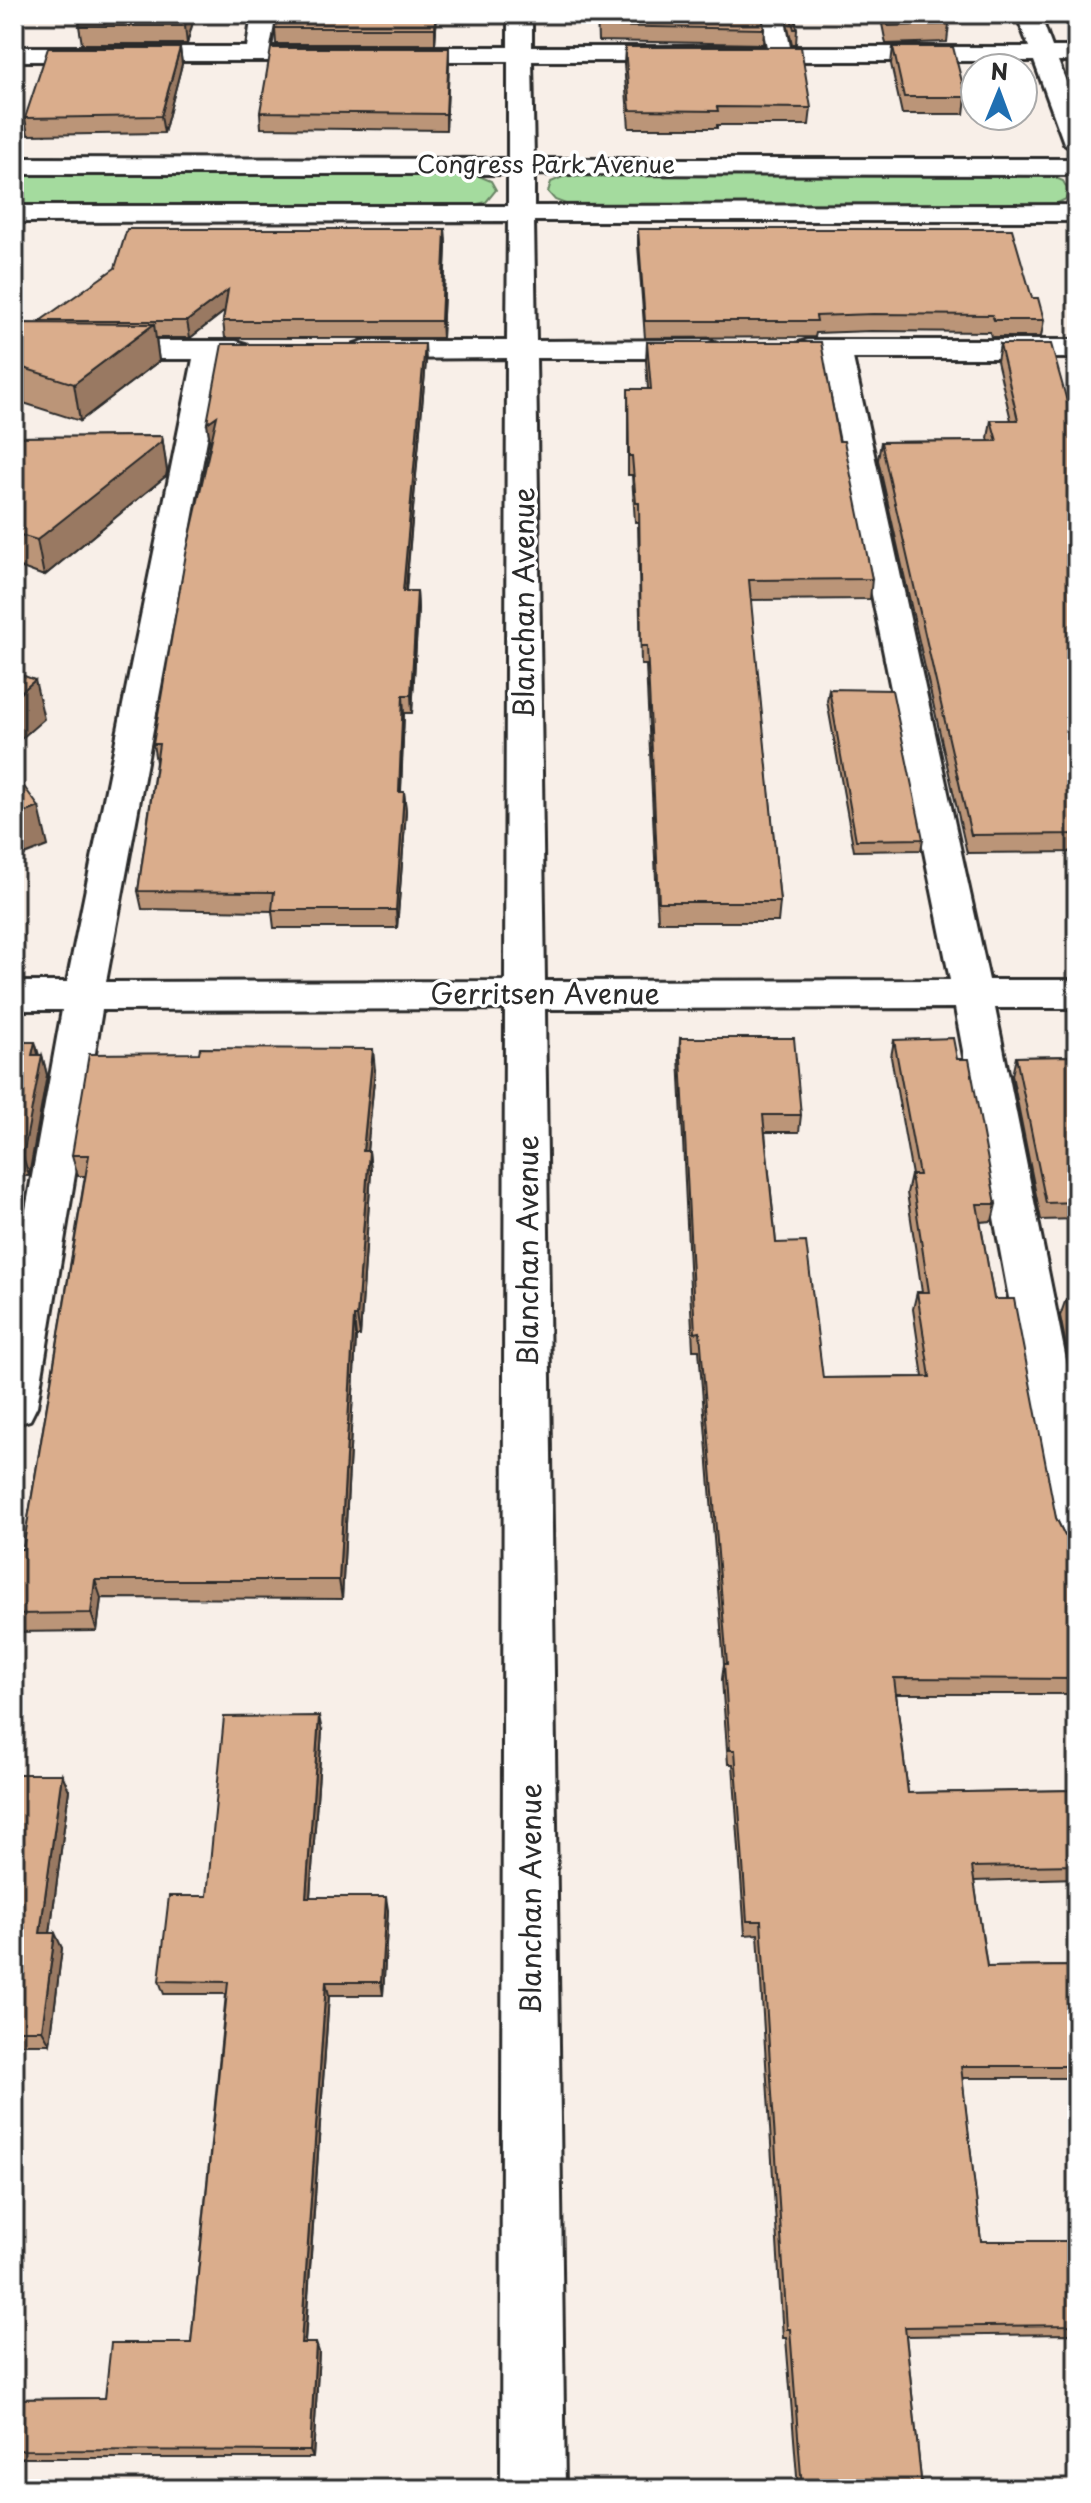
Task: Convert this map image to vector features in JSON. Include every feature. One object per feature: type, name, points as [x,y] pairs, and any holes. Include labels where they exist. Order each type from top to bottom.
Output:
[{"type":"street","points":[[257,55],[264,14]]},
{"type":"street","points":[[772,14],[780,55]]},
{"type":"street","points":[[1028,14],[1077,143]]},
{"type":"street","points":[[14,54],[257,55],[520,35],[780,55],[1077,54]]},
{"type":"street","name":"Blanchan Avenue","points":[[520,35],[533,2489]]},
{"type":"street","name":"Congress Park Avenue","points":[[14,166],[1077,167]]},
{"type":"street","name":"Congress Park Avenue","points":[[14,214],[1077,213]]},
{"type":"street","points":[[336,350],[731,349]]},
{"type":"street","points":[[777,349],[1077,349]]},
{"type":"street","points":[[837,349],[972,994],[1077,1534]]},
{"type":"street","points":[[14,350],[256,350]]},
{"type":"street","points":[[14,1406],[84,996],[209,350]]},
{"type":"street","name":"Gerritsen Avenue","points":[[14,996],[1077,994]]},
{"type":"green space","points":[[14,172],[472,173],[491,181],[496,190],[486,202],[465,207],[14,208]]},
{"type":"green space","points":[[572,173],[1049,175],[1063,181],[1068,190],[1066,199],[1053,205],[571,206],[555,200],[548,192],[551,182]]},
{"type":"building","points":[[83,14],[188,14],[185,26],[79,26]]},
{"type":"building","points":[[277,14],[436,14],[435,28],[275,28]]},
{"type":"building","points":[[598,14],[762,14],[764,29],[598,26]]},
{"type":"building","points":[[790,14],[794,14],[797,29],[794,29]]},
{"type":"building","points":[[886,14],[946,14],[949,24],[888,26]]},
{"type":"building","points":[[625,47],[801,47],[811,108],[630,110]]},
{"type":"building","points":[[893,47],[953,47],[959,70],[959,97],[904,97]]},
{"type":"building","points":[[48,48],[180,48],[161,116],[25,118]]},
{"type":"building","points":[[271,48],[449,48],[446,114],[260,112]]},
{"type":"building","points":[[127,229],[445,229],[441,321],[223,321],[228,290],[187,321],[40,321],[115,268]]},
{"type":"building","points":[[638,229],[1012,229],[1032,298],[1038,298],[1044,320],[994,320],[992,315],[873,314],[816,316],[817,321],[645,321]]},
{"type":"building","points":[[14,323],[154,324],[74,384],[14,365]]},
{"type":"building","points":[[647,342],[821,342],[839,441],[844,441],[872,579],[749,580],[780,902],[659,902],[647,646],[641,646],[639,503],[636,503],[632,456],[629,456],[628,389],[651,389]]},
{"type":"building","points":[[222,344],[425,344],[403,591],[417,591],[411,695],[403,695],[399,792],[404,792],[396,910],[272,910],[274,892],[138,891],[159,744],[153,744],[186,554],[217,416],[207,423]]},
{"type":"building","points":[[1000,344],[1051,344],[1077,432],[1077,834],[971,835],[881,442],[997,441],[991,420],[1018,420]]},
{"type":"building","points":[[162,436],[161,442],[37,540],[14,533],[14,437]]},
{"type":"building","points":[[14,672],[35,680],[14,698]]},
{"type":"building","points":[[829,689],[892,690],[923,839],[856,840]]},
{"type":"building","points":[[14,773],[39,807],[14,817]]},
{"type":"building","points":[[680,1038],[794,1038],[801,1115],[763,1115],[776,1243],[806,1242],[823,1378],[930,1377],[917,1292],[929,1292],[911,1175],[919,1175],[894,1040],[953,1038],[957,1059],[969,1059],[996,1204],[977,1204],[994,1299],[1014,1299],[1056,1518],[1065,1536],[1077,1540],[1077,1679],[894,1678],[908,1793],[1077,1790],[1077,1865],[972,1867],[987,1967],[1077,1966],[1077,2066],[961,2066],[981,2241],[1077,2241],[1077,2325],[905,2327],[922,2489],[802,2489],[790,2329],[787,2329],[761,1921],[747,1921],[735,1750],[730,1750],[724,1664],[727,1664],[700,1332],[695,1333]]},
{"type":"building","points":[[14,1042],[35,1042],[32,1055],[42,1055],[23,1156],[14,1156]]},
{"type":"building","points":[[200,1048],[373,1049],[363,1151],[369,1151],[357,1316],[354,1316],[339,1580],[95,1580],[91,1613],[14,1614],[14,1549],[23,1549],[89,1155],[72,1155],[89,1054],[199,1053]]},
{"type":"building","points":[[1077,1056],[1077,1202],[1046,1203],[1016,1057]]},
{"type":"building","points":[[1066,1299],[1077,1299],[1077,1354]]},
{"type":"building","points":[[319,1716],[306,1897],[386,1897],[381,1982],[326,1982],[301,2343],[316,2343],[310,2451],[14,2450],[14,2399],[105,2398],[111,2343],[191,2343],[228,1982],[159,1981],[169,1896],[207,1896],[224,1717]]},
{"type":"building","points":[[14,1774],[62,1774],[40,1933],[55,1933],[42,2030],[14,2030]]}]
